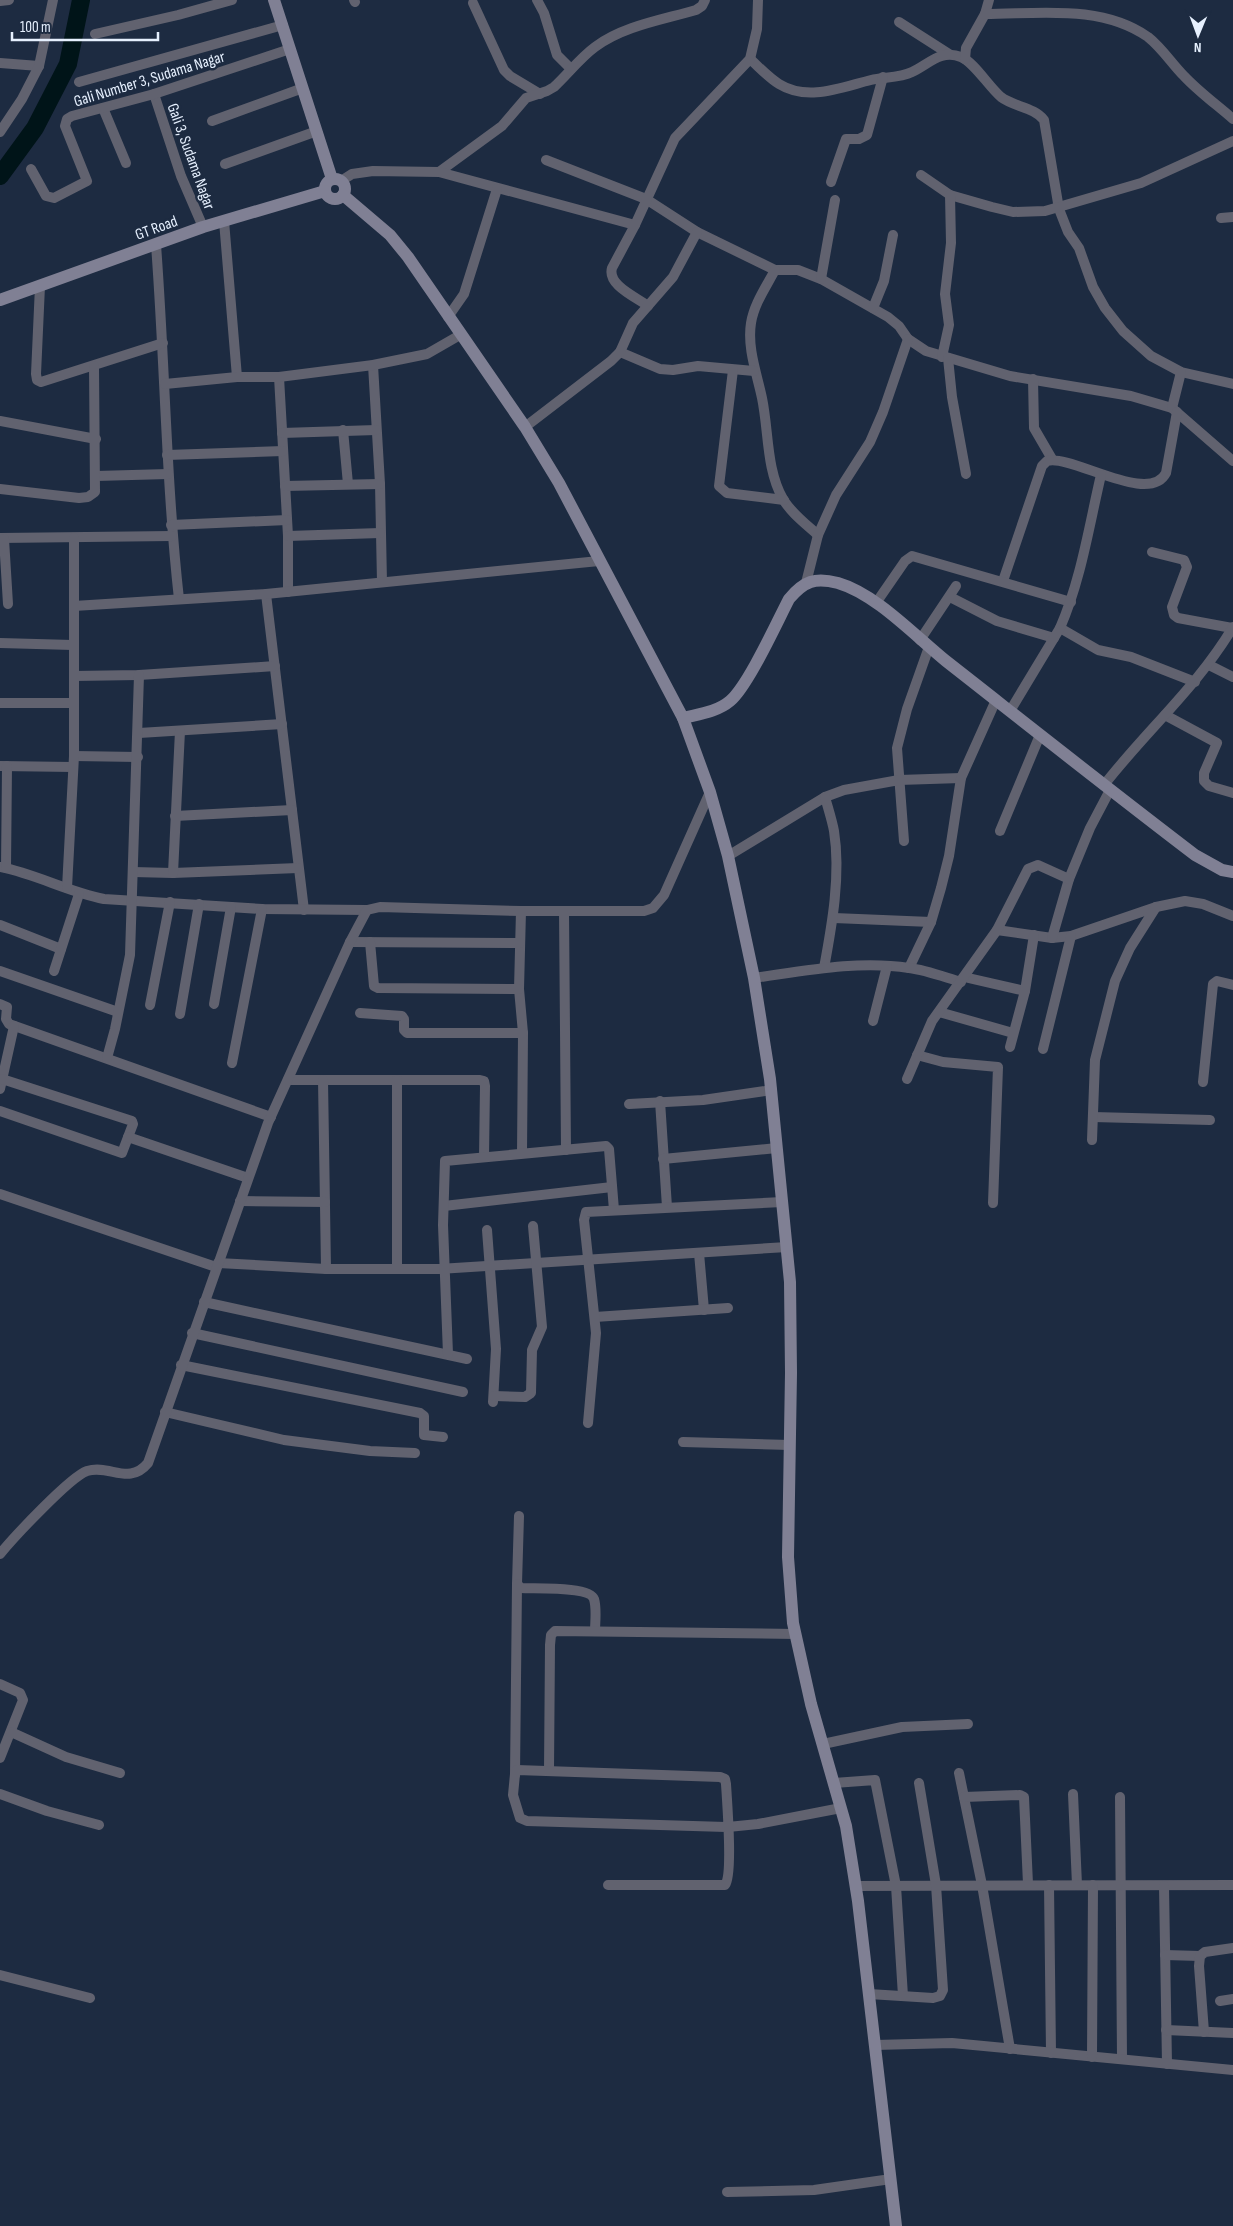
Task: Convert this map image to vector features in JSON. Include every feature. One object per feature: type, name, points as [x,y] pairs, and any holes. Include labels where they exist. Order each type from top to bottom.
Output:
[{"type":"street","points":[[0,1],[9,0]]},
{"type":"street","points":[[0,132],[22,99],[39,66],[52,0]]},
{"type":"street","points":[[95,34],[178,15],[232,0]]},
{"type":"street","points":[[274,0],[317,131],[337,180],[345,187],[343,195],[339,198],[327,195],[325,191],[327,183],[337,180],[352,174],[373,172],[439,172],[635,225]]},
{"type":"street","points":[[537,0],[544,13],[557,55],[571,69]]},
{"type":"street","points":[[439,172],[502,126],[526,98],[554,87],[594,48],[620,32],[696,10],[702,6],[705,0]]},
{"type":"street","points":[[648,306],[614,282],[610,273],[635,225],[675,138],[750,59],[757,29],[758,0]]},
{"type":"street","points":[[965,59],[966,48],[985,14],[989,0]]},
{"type":"street","points":[[473,2],[504,70],[510,76],[540,94]]},
{"type":"street","points":[[985,14],[1076,14],[1104,18],[1122,24],[1150,39],[1185,77],[1233,119]]},
{"type":"street","points":[[899,22],[949,54],[965,59],[996,93],[1017,106],[1036,113],[1044,120],[1059,209],[1068,232],[1080,248],[1094,288],[1105,308],[1123,331],[1151,356],[1181,372],[1233,384]]},
{"type":"street","points":[[79,82],[283,25]]},
{"type":"street","name":"Gali Number 3, Sudama Nagar","points":[[31,169],[46,196],[51,198],[86,183],[87,178],[65,126],[72,116],[154,94],[290,49]]},
{"type":"street","points":[[750,59],[779,84],[804,93],[822,92],[883,77],[906,74],[937,56],[949,54]]},
{"type":"street","points":[[0,63],[39,66]]},
{"type":"street","points":[[831,182],[846,139],[859,139],[867,135],[883,77]]},
{"type":"street","points":[[212,121],[303,88]]},
{"type":"street","name":"Gali 3, Sudama Nagar","points":[[154,94],[182,176],[203,227]]},
{"type":"street","points":[[103,108],[126,163]]},
{"type":"street","points":[[225,164],[317,131]]},
{"type":"street","points":[[921,175],[950,195],[1013,212],[1037,212],[1059,209],[1141,183],[1233,141]]},
{"type":"street","points":[[546,160],[646,199],[697,232],[775,270],[798,270],[821,279],[894,321],[908,339],[920,348],[945,358],[1010,376],[1131,396],[1175,410],[1233,461]]},
{"type":"street","points":[[448,317],[464,294],[498,189]]},
{"type":"street","name":"GT Road","points":[[0,300],[203,227],[325,191]]},
{"type":"street","points":[[343,195],[390,235],[408,257],[525,427],[559,483],[683,718],[710,792],[728,856],[754,978],[772,1090],[787,1247],[790,1282],[791,1346],[788,1557],[796,1634],[811,1704],[846,1826],[869,1994],[896,2226]]},
{"type":"street","points":[[950,195],[951,232],[946,294],[950,326],[945,358],[966,474]]},
{"type":"street","points":[[821,279],[835,200]]},
{"type":"street","points":[[1220,218],[1233,217]]},
{"type":"street","points":[[224,221],[237,377]]},
{"type":"street","points":[[525,427],[620,352],[633,323],[673,277],[697,232]]},
{"type":"street","points":[[873,308],[884,281],[893,235]]},
{"type":"street","points":[[156,245],[163,343],[171,525],[179,599]]},
{"type":"street","points":[[775,270],[754,312],[751,323],[754,371],[762,398],[770,460],[784,500],[798,517],[818,535]]},
{"type":"street","points":[[40,286],[38,380],[44,382],[163,343]]},
{"type":"street","points":[[165,384],[237,377],[279,376],[373,365],[427,354],[460,335]]},
{"type":"street","points":[[806,583],[818,535],[836,495],[870,442],[883,412],[908,339]]},
{"type":"street","points":[[620,352],[660,369],[673,370],[698,366],[754,371]]},
{"type":"street","points":[[373,365],[380,484],[382,582]]},
{"type":"street","points":[[0,488],[79,498],[88,497],[95,492],[94,366]]},
{"type":"street","points":[[733,370],[719,486],[727,493],[784,500]]},
{"type":"street","points":[[1004,581],[1042,466],[1047,461],[1052,459],[1063,460],[1101,475],[1137,483],[1150,483],[1162,478],[1166,473],[1181,372]]},
{"type":"street","points":[[279,376],[288,520],[288,592]]},
{"type":"street","points":[[1033,379],[1034,428],[1052,459]]},
{"type":"street","points":[[0,421],[96,439]]},
{"type":"street","points":[[343,430],[348,484]]},
{"type":"street","points":[[282,433],[376,430]]},
{"type":"street","points":[[167,455],[283,451]]},
{"type":"street","points":[[96,476],[168,474]]},
{"type":"street","points":[[1010,710],[1060,628],[1071,602],[1101,475]]},
{"type":"street","points":[[285,486],[380,484]]},
{"type":"street","points":[[171,525],[288,520]]},
{"type":"street","points":[[288,536],[380,533]]},
{"type":"street","points":[[8,604],[2,538],[172,536]]},
{"type":"street","points":[[67,888],[74,762],[74,538]]},
{"type":"street","points":[[1052,938],[1069,878],[1107,788],[1125,758],[1195,682],[1209,665],[1233,628],[1178,618],[1174,615],[1172,607],[1187,567],[1186,563],[1184,560],[1152,552]]},
{"type":"street","points":[[876,602],[905,560],[912,556],[1004,581],[1071,602]]},
{"type":"street","points":[[74,606],[266,594],[599,561]]},
{"type":"street","points":[[683,718],[718,709],[732,700],[747,677],[789,599],[806,583],[815,580],[838,583],[876,602],[925,644],[1195,856],[1222,870],[1233,872]]},
{"type":"street","points":[[904,841],[897,762],[899,736],[925,644],[956,586]]},
{"type":"street","points":[[266,594],[304,910]]},
{"type":"street","points":[[950,597],[997,620],[1054,638]]},
{"type":"street","points":[[1060,628],[1098,650],[1131,657],[1195,682]]},
{"type":"street","points":[[0,643],[73,645]]},
{"type":"street","points":[[1209,665],[1233,677]]},
{"type":"street","points":[[74,676],[139,675],[275,666]]},
{"type":"street","points":[[106,1058],[130,955],[139,733],[139,675]]},
{"type":"street","points":[[909,968],[931,922],[949,856],[961,778],[996,700]]},
{"type":"street","points":[[0,703],[74,703]]},
{"type":"street","points":[[1165,714],[1217,742],[1204,773],[1204,781],[1209,786],[1233,793]]},
{"type":"street","points":[[139,733],[282,724]]},
{"type":"street","points":[[173,873],[180,731]]},
{"type":"street","points":[[1000,831],[1040,735]]},
{"type":"street","points":[[138,757],[4,766],[3,867],[67,888],[79,894],[104,899],[132,901],[304,910],[367,910],[380,907],[521,911],[644,911],[654,908],[664,895],[710,792]]},
{"type":"street","points":[[728,856],[825,798],[844,790],[899,780],[961,778]]},
{"type":"street","points":[[824,968],[834,918],[834,831],[825,798]]},
{"type":"street","points":[[175,816],[292,810]]},
{"type":"street","points":[[907,1079],[932,1021],[997,930],[1031,866],[1038,865],[1069,878]]},
{"type":"street","points":[[133,872],[173,873],[298,868]]},
{"type":"street","points":[[54,971],[79,894]]},
{"type":"street","points":[[150,1005],[170,902]]},
{"type":"street","points":[[997,930],[1052,938],[1071,936],[1156,908],[1194,902],[1233,916]]},
{"type":"street","points":[[180,1014],[199,904]]},
{"type":"street","points":[[214,1004],[231,907]]},
{"type":"street","points":[[1092,1140],[1094,1060],[1115,982],[1130,948],[1156,908]]},
{"type":"street","points":[[232,1063],[262,909]]},
{"type":"street","points":[[0,1554],[79,1475],[98,1469],[130,1474],[143,1469],[151,1454],[192,1334],[271,1117],[350,942],[367,910]]},
{"type":"street","points":[[521,911],[519,989],[524,1033],[522,1154]]},
{"type":"street","points":[[564,911],[566,1150]]},
{"type":"street","points":[[834,918],[931,922]]},
{"type":"street","points":[[0,925],[61,950]]},
{"type":"street","points":[[1010,1047],[1025,991],[1034,936]]},
{"type":"street","points":[[1043,1049],[1071,936]]},
{"type":"street","points":[[350,942],[520,943]]},
{"type":"street","points":[[370,942],[374,986],[378,988],[519,989]]},
{"type":"street","points":[[754,978],[824,968],[887,966],[909,968],[1025,991]]},
{"type":"street","points":[[873,1022],[887,966]]},
{"type":"street","points":[[0,971],[118,1012]]},
{"type":"street","points":[[1203,1082],[1213,984],[1217,981],[1233,985]]},
{"type":"street","points":[[0,1004],[7,1007],[6,1022],[14,1026],[271,1117]]},
{"type":"street","points":[[939,1012],[1013,1033]]},
{"type":"street","points":[[360,1013],[402,1016],[404,1030],[407,1033],[524,1033]]},
{"type":"street","points":[[0,1111],[122,1153],[133,1126],[132,1121],[1,1084],[14,1026]]},
{"type":"street","points":[[917,1056],[943,1062],[998,1067],[994,1203]]},
{"type":"street","points":[[288,1080],[475,1079],[484,1082],[484,1157]]},
{"type":"street","points":[[323,1080],[326,1268]]},
{"type":"street","points":[[397,1080],[397,1269]]},
{"type":"street","points":[[629,1104],[703,1100],[772,1090]]},
{"type":"street","points":[[660,1101],[667,1207]]},
{"type":"street","points":[[1092,1117],[1210,1120]]},
{"type":"street","points":[[128,1137],[248,1178]]},
{"type":"street","points":[[448,1354],[443,1225],[445,1161],[608,1147],[614,1210]]},
{"type":"street","points":[[664,1159],[777,1148]]},
{"type":"street","points":[[444,1206],[612,1187]]},
{"type":"street","points":[[0,1194],[217,1265],[445,1269],[787,1247]]},
{"type":"street","points":[[240,1201],[325,1202]]},
{"type":"street","points":[[588,1423],[596,1333],[585,1214],[590,1211],[782,1202]]},
{"type":"street","points":[[487,1230],[496,1349],[493,1399],[525,1397],[531,1393],[532,1350],[542,1327],[538,1263],[533,1226]]},
{"type":"street","points":[[699,1253],[704,1310]]},
{"type":"street","points":[[204,1302],[467,1359]]},
{"type":"street","points":[[595,1318],[728,1308]]},
{"type":"street","points":[[192,1334],[463,1392]]},
{"type":"street","points":[[181,1365],[420,1413],[424,1416],[424,1435],[443,1436]]},
{"type":"street","points":[[165,1412],[284,1440],[370,1451],[415,1453]]},
{"type":"street","points":[[683,1442],[790,1445]]},
{"type":"street","points":[[520,1516],[513,1795],[520,1818],[525,1821],[728,1827],[758,1824],[841,1808]]},
{"type":"street","points":[[517,1584],[521,1588],[578,1591],[590,1594],[594,1600],[595,1632]]},
{"type":"street","points":[[549,1770],[551,1635],[557,1631],[796,1634]]},
{"type":"street","points":[[0,1684],[20,1693],[23,1697],[0,1758]]},
{"type":"street","points":[[822,1744],[908,1726],[968,1724]]},
{"type":"street","points":[[10,1732],[66,1757],[120,1773]]},
{"type":"street","points":[[514,1776],[519,1770],[549,1770],[723,1778],[726,1784],[729,1875],[725,1885],[608,1885]]},
{"type":"street","points":[[959,1773],[982,1885],[1010,2049]]},
{"type":"street","points":[[834,1783],[875,1780],[896,1886],[903,1996]]},
{"type":"street","points":[[869,1994],[933,1998],[940,1996],[942,1993],[936,1885],[919,1783]]},
{"type":"street","points":[[0,1794],[47,1811],[98,1825]]},
{"type":"street","points":[[1074,1794],[1077,1885]]},
{"type":"street","points":[[964,1797],[1020,1795],[1024,1797],[1028,1884]]},
{"type":"street","points":[[1120,1797],[1122,2060]]},
{"type":"street","points":[[855,1886],[1028,1884],[1122,1886],[1233,1885]]},
{"type":"street","points":[[1049,1885],[1051,2053]]},
{"type":"street","points":[[1092,2057],[1093,1885]]},
{"type":"street","points":[[1164,1886],[1167,2064]]},
{"type":"street","points":[[1204,2032],[1198,1966],[1200,1956],[1205,1952],[1233,1948]]},
{"type":"street","points":[[1165,1955],[1200,1956]]},
{"type":"street","points":[[0,1975],[90,1998]]},
{"type":"street","points":[[1220,2001],[1233,1999]]},
{"type":"street","points":[[1166,2030],[1233,2033]]},
{"type":"street","points":[[875,2045],[952,2043],[1233,2070]]},
{"type":"street","points":[[727,2192],[814,2190],[891,2179]]},
{"type":"waterway","points":[[0,176],[35,128],[68,64],[81,0]]}]
